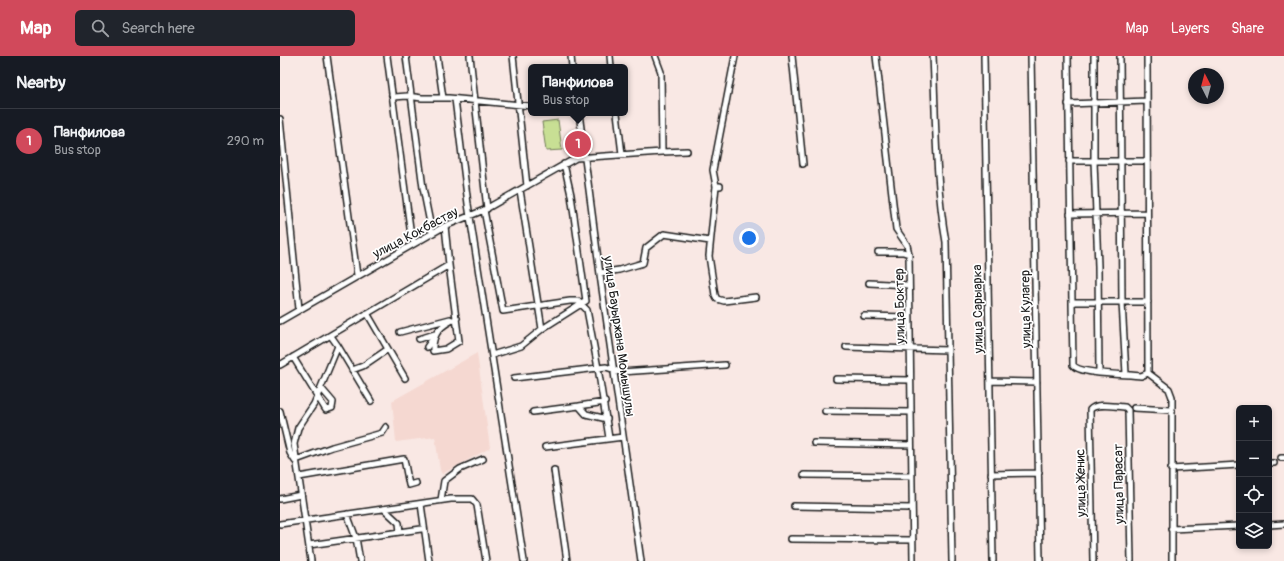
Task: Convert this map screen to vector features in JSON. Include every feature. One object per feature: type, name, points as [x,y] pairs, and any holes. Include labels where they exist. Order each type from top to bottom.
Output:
[{"type":"street","points":[[327,56],[357,276]]},
{"type":"street","points":[[387,56],[410,228],[414,243]]},
{"type":"street","points":[[406,56],[423,188],[432,233]]},
{"type":"street","points":[[437,56],[443,98]]},
{"type":"street","points":[[470,56],[476,102],[486,210],[503,311],[570,301],[578,301],[583,304],[587,310],[607,419],[609,438]]},
{"type":"street","points":[[513,56],[527,186]]},
{"type":"street","points":[[655,56],[661,72],[662,152]]},
{"type":"street","points":[[735,56],[713,170],[718,186],[709,256],[717,299],[724,300],[756,297]]},
{"type":"street","points":[[792,56],[803,164]]},
{"type":"street","name":"улица Боктер","points":[[876,56],[896,229],[907,245],[909,254],[908,285],[910,317],[913,561]]},
{"type":"street","points":[[934,56],[938,162],[942,218],[946,242],[952,561]]},
{"type":"street","name":"улица Сарыарка","points":[[984,56],[993,561]]},
{"type":"street","name":"улица Кулагер","points":[[1031,56],[1040,561]]},
{"type":"street","points":[[1068,56],[1073,365],[1080,370],[1141,376],[1148,373]]},
{"type":"street","points":[[1094,56],[1094,161],[1099,372]]},
{"type":"street","points":[[1120,56],[1122,302],[1126,374]]},
{"type":"street","points":[[1147,56],[1146,213],[1148,373]]},
{"type":"street","points":[[392,95],[394,97],[410,96],[443,98],[528,106]]},
{"type":"street","points":[[455,99],[470,216],[524,561]]},
{"type":"street","points":[[1068,104],[1147,101]]},
{"type":"street","name":"улица Бауыржана Момышулы","points":[[579,116],[613,370],[641,561]]},
{"type":"street","points":[[617,116],[622,154]]},
{"type":"street","points":[[280,119],[299,309]]},
{"type":"street","name":"улица Кокбастау","points":[[280,321],[432,233],[457,220],[486,210],[576,158],[584,156],[687,151]]},
{"type":"street","points":[[1069,161],[1147,161]]},
{"type":"street","points":[[492,355],[521,346],[542,329],[586,301],[585,282],[566,168],[564,164]]},
{"type":"street","points":[[520,190],[542,329]]},
{"type":"street","points":[[1070,214],[1146,213]]},
{"type":"street","points":[[435,334],[433,351],[446,349],[459,341],[445,226]]},
{"type":"street","points":[[600,273],[619,270],[643,263],[646,248],[664,234],[710,241]]},
{"type":"street","points":[[878,252],[903,252],[909,254]]},
{"type":"street","points":[[280,365],[449,265]]},
{"type":"street","points":[[869,284],[908,285]]},
{"type":"street","points":[[1072,302],[1148,302]]},
{"type":"street","points":[[367,313],[405,378]]},
{"type":"street","points":[[864,316],[910,317]]},
{"type":"street","points":[[400,332],[457,318]]},
{"type":"street","points":[[427,347],[440,327],[457,318]]},
{"type":"street","points":[[419,339],[435,334]]},
{"type":"street","points":[[331,336],[371,401]]},
{"type":"street","points":[[311,561],[294,444],[298,428],[318,396],[338,346]]},
{"type":"street","points":[[846,347],[948,350]]},
{"type":"street","points":[[352,370],[363,366],[388,349]]},
{"type":"street","points":[[293,357],[326,410],[332,408],[333,402],[321,388]]},
{"type":"street","points":[[606,367],[612,361]]},
{"type":"street","points":[[514,378],[606,367],[621,372],[637,372],[725,365]]},
{"type":"street","points":[[1148,373],[1169,389],[1172,396],[1172,561]]},
{"type":"street","points":[[836,379],[910,380]]},
{"type":"street","points":[[990,381],[1037,382]]},
{"type":"street","points":[[532,412],[604,402]]},
{"type":"street","points":[[579,406],[586,414],[607,419]]},
{"type":"street","name":"улица Женис","points":[[1093,561],[1090,410],[1093,407],[1126,407]]},
{"type":"street","name":"улица Парасат","points":[[1126,407],[1128,410],[1131,561]]},
{"type":"street","points":[[1134,408],[1171,410]]},
{"type":"street","points":[[280,411],[290,453],[296,462]]},
{"type":"street","points":[[825,411],[911,412]]},
{"type":"street","points":[[296,462],[332,447],[375,436],[382,433],[386,427]]},
{"type":"street","points":[[545,447],[623,437]]},
{"type":"street","points":[[814,443],[912,445]]},
{"type":"street","points":[[299,477],[404,459],[409,485],[416,483]]},
{"type":"street","points":[[441,500],[444,481],[460,469],[483,459]]},
{"type":"street","points":[[1171,469],[1236,465]]},
{"type":"street","points":[[554,470],[567,561]]},
{"type":"street","points":[[991,474],[1039,473]]},
{"type":"street","points":[[804,475],[912,476]]},
{"type":"street","points":[[280,499],[302,496]]},
{"type":"street","points":[[280,524],[441,500],[468,498],[475,501],[486,561]]},
{"type":"street","points":[[421,504],[429,561]]},
{"type":"street","points":[[794,506],[912,508]]},
{"type":"street","points":[[384,509],[399,523],[400,532]]},
{"type":"street","points":[[347,514],[356,538],[360,561]]},
{"type":"street","points":[[1272,525],[1284,524]]},
{"type":"street","points":[[1172,530],[1236,526]]},
{"type":"street","points":[[309,545],[421,529]]},
{"type":"street","points":[[791,538],[913,540]]},
{"type":"shaded area","points":[[477,353],[490,448],[442,474],[440,470],[435,437],[396,442],[392,401]]},
{"type":"green space","points":[[558,120],[562,150],[546,151],[542,122]]},
{"type":"place","name":"Панфилова","points":[[578,144]]}]
